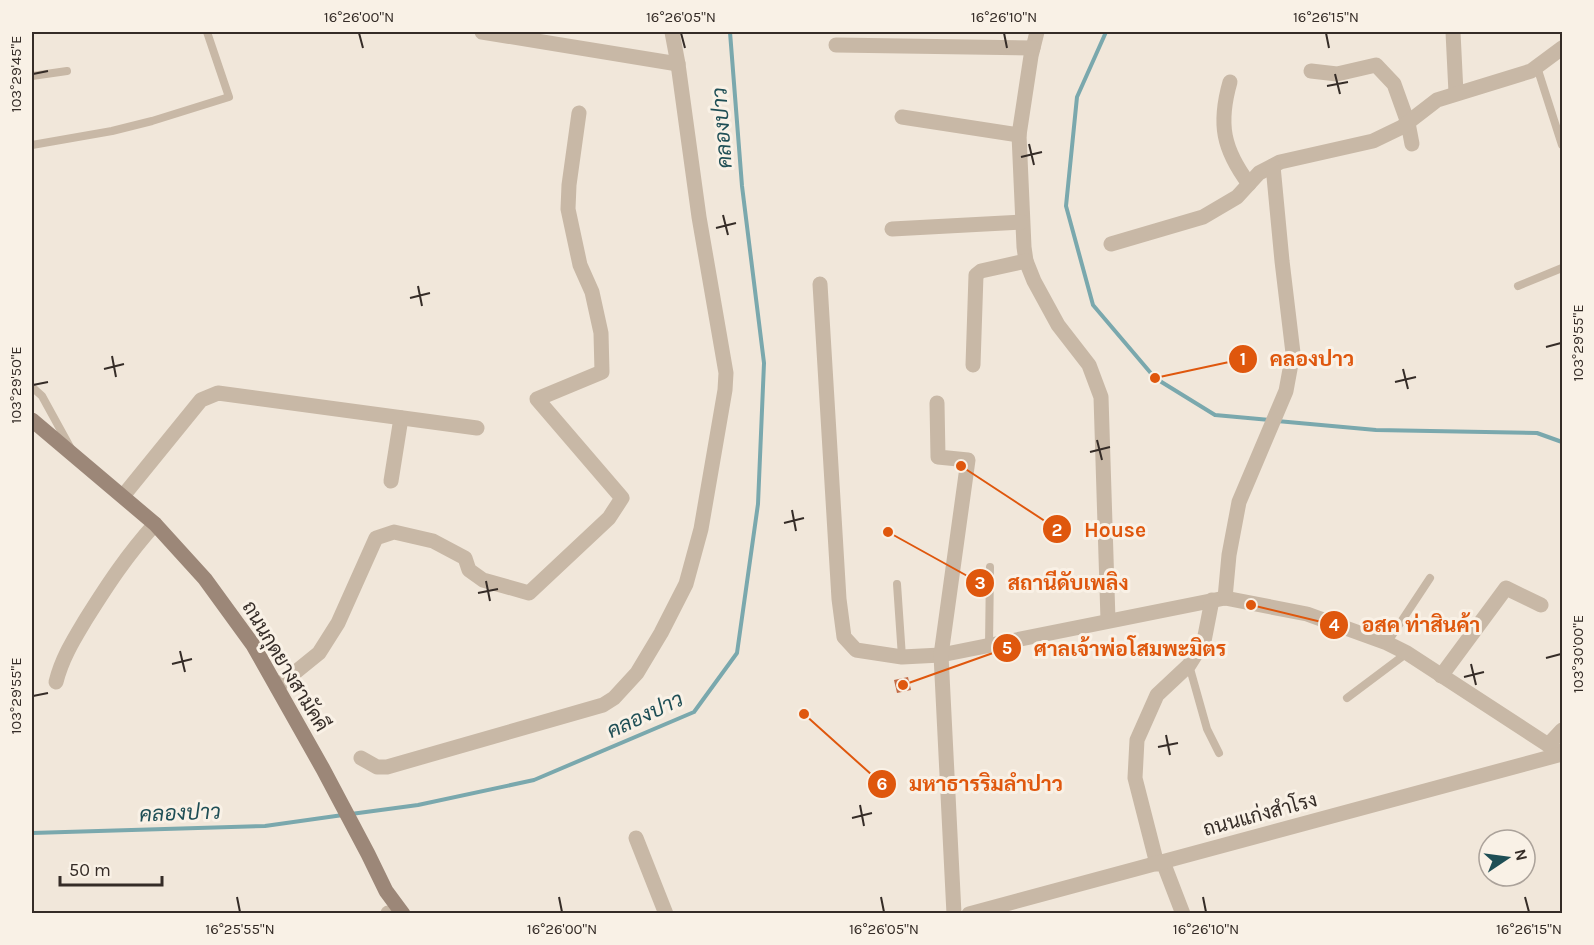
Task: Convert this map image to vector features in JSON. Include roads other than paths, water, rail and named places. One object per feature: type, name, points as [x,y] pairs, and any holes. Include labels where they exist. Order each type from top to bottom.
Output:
[{"type":"main road","name":"ถนนกุดยางสามัคคี","points":[[32,420],[155,524],[205,579],[253,645],[323,769],[386,891],[403,914]]},
{"type":"main road","name":"ถนนกุดยางสามัคคี","points":[[386,891],[388,913]]},
{"type":"street","points":[[482,32],[678,64]]},
{"type":"street","points":[[361,758],[377,767],[387,767],[603,705],[614,698],[637,673],[686,584],[701,529],[726,373],[699,217],[672,32]]},
{"type":"street","points":[[1037,32],[1019,135],[1022,222],[1026,261],[1058,325],[1089,365],[1101,397],[1108,620]]},
{"type":"street","points":[[1453,32],[1456,93]]},
{"type":"street","points":[[836,45],[1033,48]]},
{"type":"street","points":[[1111,244],[1203,218],[1237,197],[1259,173],[1280,162],[1373,141],[1408,123],[1437,100],[1531,71],[1563,48]]},
{"type":"street","points":[[1311,71],[1337,74],[1376,65],[1394,84],[1408,123],[1412,144]]},
{"type":"street","points":[[1230,81],[1225,98],[1225,135],[1235,165],[1249,184]]},
{"type":"street","points":[[277,687],[320,653],[338,623],[376,538],[394,532],[433,541],[465,558],[469,570],[483,580],[529,593],[609,518],[622,498],[537,399],[602,372],[601,333],[592,292],[580,265],[568,209],[579,113]]},
{"type":"street","points":[[903,117],[1019,135]]},
{"type":"street","points":[[1183,914],[1160,863],[1135,778],[1137,740],[1157,695],[1189,665],[1204,641],[1218,599],[1239,502],[1286,391],[1293,353],[1273,166]]},
{"type":"street","points":[[892,229],[1022,222]]},
{"type":"street","points":[[973,365],[976,275],[981,271],[1026,261]]},
{"type":"street","points":[[820,285],[838,578],[844,637],[856,650],[902,657],[941,655],[1218,599],[1308,614],[1387,643],[1407,653],[1563,754]]},
{"type":"street","points":[[123,496],[201,400],[218,393],[477,428]]},
{"type":"street","points":[[937,403],[938,457],[968,460],[941,655],[954,914]]},
{"type":"street","points":[[391,481],[401,418]]},
{"type":"street","points":[[56,681],[66,652],[95,605],[127,556],[155,524]]},
{"type":"street","points":[[1441,676],[1506,588],[1541,605]]},
{"type":"street","points":[[1548,745],[1563,730]]},
{"type":"street","name":"ถนนแก่งสำโรง","points":[[969,914],[1563,754]]},
{"type":"street","points":[[636,838],[666,914]]},
{"type":"lane","points":[[32,145],[152,121],[230,97],[207,32]]},
{"type":"lane","points":[[1537,67],[1563,145]]},
{"type":"lane","points":[[32,76],[67,71]]},
{"type":"lane","points":[[1518,286],[1563,268]]},
{"type":"lane","points":[[32,387],[42,396],[75,456]]},
{"type":"lane","points":[[989,646],[990,567]]},
{"type":"lane","points":[[1387,643],[1430,578]]},
{"type":"lane","points":[[897,584],[902,657]]},
{"type":"lane","points":[[1347,698],[1407,653]]},
{"type":"lane","points":[[1189,665],[1207,729],[1219,753]]},
{"type":"waterway","name":"คลองปาว","points":[[351,814],[418,805],[534,780],[694,712],[737,653],[758,504],[764,363],[742,186],[730,32]]},
{"type":"waterway","name":"คลองปาว","points":[[1106,32],[1077,97],[1066,206],[1093,305],[1155,378],[1215,415],[1270,420]]},
{"type":"waterway","name":"คลองปาว","points":[[1277,421],[1376,430],[1537,433],[1562,442]]},
{"type":"waterway","name":"คลองปาว","points":[[32,833],[265,826],[343,815]]},
{"type":"place","name":"คลองปาว","points":[[1155,378]]},
{"type":"place","name":"House","points":[[961,466]]},
{"type":"place","name":"สถานีดับเพลิง","points":[[888,532]]},
{"type":"place","name":"อสค ท่าสินค้า","points":[[1251,605]]},
{"type":"place","name":"ศาลเจ้าพ่อโสมพะมิตร","points":[[903,685]]},
{"type":"place","name":"มหาธารริมลำปาว","points":[[804,714]]}]
